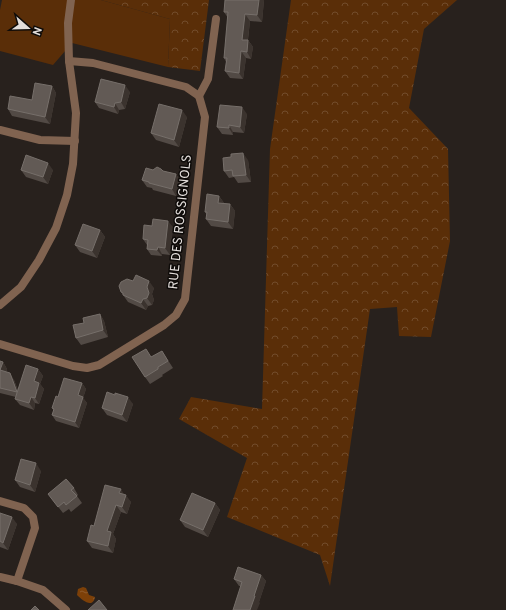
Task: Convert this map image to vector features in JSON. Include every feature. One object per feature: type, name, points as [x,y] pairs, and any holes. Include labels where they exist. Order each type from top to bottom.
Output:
[{"type":"street","points":[[0,305],[21,287],[40,260],[56,228],[67,195],[73,164],[76,113],[69,61],[68,23],[71,0]]},
{"type":"street","points":[[69,61],[92,63],[186,87],[199,96],[208,79],[216,19]]},
{"type":"street","name":"RUE DES ROSSIGNOLS","points":[[0,344],[73,366],[87,368],[99,365],[164,325],[176,315],[185,299],[205,117],[199,96]]},
{"type":"street","points":[[0,130],[40,140],[75,141]]},
{"type":"street","points":[[0,500],[24,508],[32,517],[35,528],[17,581]]},
{"type":"street","points":[[0,577],[43,590],[66,610]]},
{"type":"green space","points":[[2,0],[101,0],[170,19],[168,67],[72,43],[53,65],[0,51],[0,10]]},
{"type":"green space","points":[[101,0],[209,0],[200,71],[168,67],[170,19]]},
{"type":"green space","points":[[291,0],[457,0],[424,29],[409,108],[448,149],[450,241],[431,337],[399,336],[397,307],[370,309],[330,586],[320,555],[227,517],[247,458],[179,419],[191,397],[262,409],[270,149]]},
{"type":"water","points":[[83,587],[86,588],[89,595],[95,597],[94,601],[90,603],[87,602],[77,595],[78,589]]},
{"type":"building","points":[[225,0],[259,0],[257,15],[245,14],[242,40],[248,40],[247,52],[241,51],[239,73],[225,71],[227,58],[224,58],[228,12],[224,12]]},
{"type":"building","points":[[101,79],[125,85],[121,102],[115,103],[114,107],[95,102]]},
{"type":"building","points":[[35,83],[52,86],[45,117],[8,109],[10,96],[32,100]]},
{"type":"building","points":[[159,104],[182,110],[174,140],[151,133]]},
{"type":"building","points":[[220,105],[242,107],[240,127],[229,125],[229,128],[217,127]]},
{"type":"building","points":[[243,153],[246,175],[233,176],[232,170],[224,171],[223,158],[231,157],[231,154]]},
{"type":"building","points":[[26,155],[48,163],[43,177],[21,170]]},
{"type":"building","points":[[157,167],[163,171],[176,174],[172,189],[142,180],[146,168],[153,170]]},
{"type":"building","points":[[207,194],[219,196],[218,203],[230,204],[228,222],[206,219],[207,212],[205,212]]},
{"type":"building","points":[[153,219],[168,221],[165,248],[158,247],[157,250],[147,249],[148,240],[143,239],[144,225],[152,226]]},
{"type":"building","points":[[83,224],[100,230],[92,251],[75,245]]},
{"type":"building","points":[[136,275],[149,281],[147,287],[149,293],[147,298],[143,299],[141,303],[123,295],[119,286],[121,282],[127,279],[133,281]]},
{"type":"building","points":[[100,314],[103,330],[76,338],[73,325],[84,323],[83,318]]},
{"type":"building","points":[[146,349],[151,357],[162,351],[168,361],[145,377],[132,357]]},
{"type":"building","points":[[0,361],[3,362],[0,370]]},
{"type":"building","points":[[26,365],[38,369],[34,381],[39,383],[35,398],[31,397],[29,403],[15,399]]},
{"type":"building","points":[[0,370],[10,373],[17,392],[0,388]]},
{"type":"building","points":[[64,378],[82,383],[78,395],[83,397],[75,422],[52,415],[54,409],[52,408],[56,396],[58,397]]},
{"type":"building","points":[[107,392],[128,397],[122,415],[102,408]]},
{"type":"building","points":[[21,459],[36,463],[30,485],[15,480]]},
{"type":"building","points":[[66,479],[74,488],[71,490],[77,496],[66,505],[64,502],[58,507],[48,494]]},
{"type":"building","points":[[105,485],[121,489],[119,493],[126,495],[122,507],[116,505],[107,531],[111,532],[108,546],[87,541],[91,525],[94,526]]},
{"type":"building","points":[[192,493],[215,503],[203,530],[180,520]]},
{"type":"building","points":[[0,513],[12,517],[3,543],[0,541]]},
{"type":"building","points":[[238,567],[261,575],[250,610],[233,610],[242,582],[234,579]]},
{"type":"building","points":[[99,600],[107,610],[88,610]]},
{"type":"building","points":[[35,606],[39,610],[31,610]]}]
